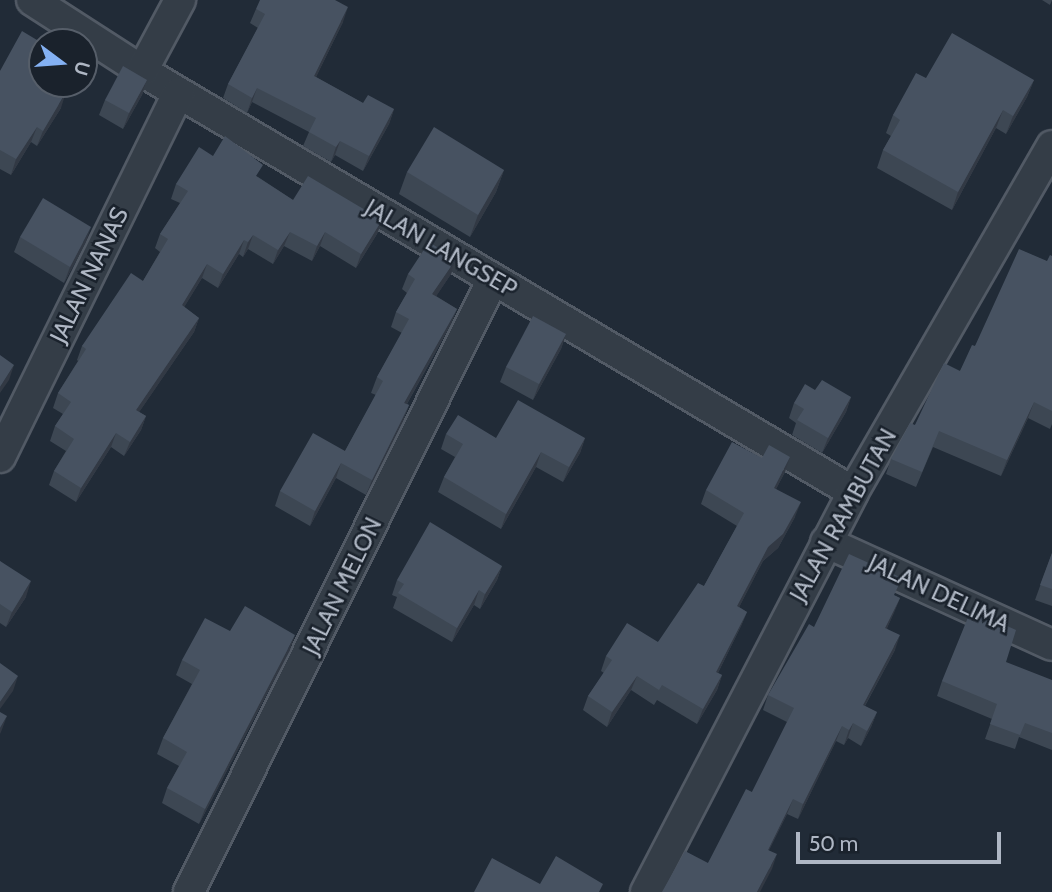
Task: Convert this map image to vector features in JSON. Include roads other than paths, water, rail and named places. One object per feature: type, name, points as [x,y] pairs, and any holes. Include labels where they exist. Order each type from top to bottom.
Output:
[{"type":"street","name":"JALAN LANGSEP","points":[[32,0],[178,93],[853,492]]},
{"type":"street","points":[[142,71],[180,0]]},
{"type":"street","name":"JALAN NANAS","points":[[0,457],[178,93]]},
{"type":"street","name":"JALAN RAMBUTAN","points":[[646,892],[826,541],[1052,146]]},
{"type":"street","name":"JALAN MELON","points":[[189,892],[493,279]]},
{"type":"street","name":"JALAN DELIMA","points":[[826,541],[1052,645]]}]
